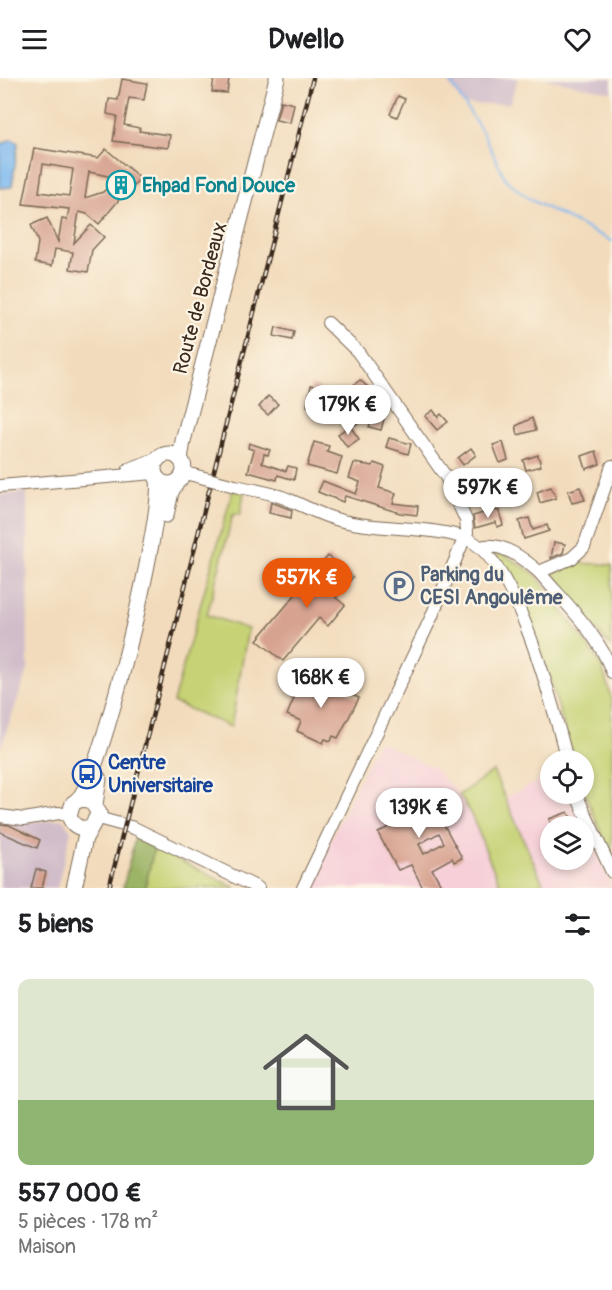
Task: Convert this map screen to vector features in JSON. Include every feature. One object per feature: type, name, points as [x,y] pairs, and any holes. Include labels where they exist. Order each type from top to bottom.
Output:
[{"type":"main road","name":"Route de Bordeaux","points":[[177,467],[189,397],[271,78]]},
{"type":"main road","name":"Route de Bordeaux","points":[[74,888],[85,838],[95,816],[96,791],[115,723],[183,441],[277,78]]},
{"type":"main road","points":[[66,888],[74,837],[72,810],[87,788],[108,723],[152,544],[160,499],[156,477],[154,465],[177,467],[167,485],[156,477]]},
{"type":"main road","points":[[87,799],[95,816],[82,829],[72,810],[87,799]]},
{"type":"street","points":[[303,888],[431,618],[465,538],[466,520],[447,477],[358,352],[328,323]]},
{"type":"street","points":[[538,572],[572,558],[584,547],[612,466]]},
{"type":"street","points":[[0,486],[177,467],[235,486],[279,496],[339,520],[465,538],[481,547],[503,576],[544,676],[564,750]]},
{"type":"street","points":[[114,474],[156,477]]},
{"type":"street","points":[[481,547],[487,545],[503,548],[538,572],[591,634],[608,658],[612,672]]},
{"type":"street","points":[[581,804],[612,872]]},
{"type":"street","points":[[0,816],[24,819],[43,814],[60,805],[72,810]]},
{"type":"street","points":[[95,816],[134,828],[258,888]]},
{"type":"shaded area","points":[[445,78],[518,78],[510,103],[463,105]]},
{"type":"shaded area","points":[[542,78],[612,78],[612,92]]},
{"type":"shaded area","points":[[27,492],[28,670],[0,749],[0,495]]},
{"type":"shaded area","points":[[378,741],[435,769],[459,795],[469,809],[484,843],[488,860],[500,883],[491,888],[308,888]]},
{"type":"shaded area","points":[[540,780],[540,804],[576,804],[581,816],[540,816],[540,870],[594,870],[594,846],[612,888],[545,888],[504,799]]},
{"type":"shaded area","points":[[0,807],[30,822],[63,819],[71,831],[57,888],[0,888]]},
{"type":"green space","points":[[233,490],[244,493],[240,515],[233,514],[207,615],[248,629],[231,727],[173,702]]},
{"type":"green space","points":[[495,552],[503,554],[535,574],[601,664],[612,700],[612,858],[589,804],[594,804],[594,750],[571,750],[541,653],[521,601]]},
{"type":"green space","points":[[578,563],[612,565],[611,647],[549,575]]},
{"type":"green space","points":[[493,771],[545,888],[491,888],[500,883],[472,816],[459,795]]},
{"type":"green space","points":[[135,838],[154,848],[145,888],[123,888]]},
{"type":"green space","points":[[154,848],[236,888],[145,888]]},
{"type":"water","points":[[12,139],[18,143],[12,187],[0,188],[0,145]]},
{"type":"building","points":[[214,78],[229,78],[227,93],[212,92]]},
{"type":"building","points":[[122,79],[147,83],[144,100],[129,98],[124,125],[140,128],[139,131],[170,135],[168,148],[113,141],[117,116],[107,114],[109,99],[118,100]]},
{"type":"building","points":[[398,96],[405,99],[397,117],[390,114]]},
{"type":"building","points":[[281,101],[294,104],[290,123],[276,120]]},
{"type":"building","name":"Ehpad Fond Douce","points":[[34,148],[98,158],[106,149],[140,178],[134,186],[132,184],[99,224],[87,214],[79,212],[74,243],[91,225],[104,237],[92,250],[88,272],[70,269],[73,252],[55,249],[52,266],[35,263],[38,242],[31,225],[47,218],[58,242],[62,219],[67,220],[69,209],[23,204]],"holes":[[[43,164],[73,169],[69,196],[39,192]],[[89,172],[117,178],[103,192],[85,198]]]},
{"type":"building","points":[[276,327],[294,332],[292,340],[274,336]]},
{"type":"building","points":[[360,380],[370,389],[371,393],[362,400],[351,387]]},
{"type":"building","points":[[311,385],[320,387],[318,394],[331,397],[329,404],[316,401],[313,408],[307,406]]},
{"type":"building","points":[[268,396],[278,404],[268,415],[259,407]]},
{"type":"building","points":[[377,401],[384,403],[387,408],[381,430],[369,427]]},
{"type":"building","points":[[357,403],[367,417],[355,425],[345,411]]},
{"type":"building","points":[[433,410],[438,417],[441,414],[448,422],[437,430],[425,416]]},
{"type":"building","points":[[532,418],[536,430],[518,435],[516,426]]},
{"type":"building","points":[[350,426],[359,439],[347,447],[338,434]]},
{"type":"building","points":[[389,438],[411,444],[408,454],[386,447]]},
{"type":"building","points":[[314,442],[329,446],[327,452],[342,457],[337,474],[307,466]]},
{"type":"building","points":[[503,442],[508,460],[500,463],[493,445]]},
{"type":"building","points":[[249,443],[270,450],[268,455],[264,454],[262,463],[286,471],[288,466],[296,468],[294,480],[278,475],[277,480],[248,472],[254,450],[248,448]]},
{"type":"building","points":[[471,448],[476,455],[463,465],[458,458]]},
{"type":"building","points":[[596,451],[600,464],[586,469],[582,456]]},
{"type":"building","points":[[538,455],[541,466],[526,470],[523,460]]},
{"type":"building","points":[[354,463],[373,466],[374,463],[385,467],[379,488],[396,493],[393,503],[418,506],[417,515],[400,513],[345,496],[343,502],[318,492],[323,481],[356,494],[360,482],[349,478]]},
{"type":"building","points":[[509,473],[515,490],[504,493],[499,476]]},
{"type":"building","points":[[473,480],[475,487],[480,487],[483,494],[471,498],[464,482]]},
{"type":"building","points":[[551,487],[556,498],[540,503],[537,492]]},
{"type":"building","points":[[580,487],[585,500],[572,503],[568,491]]},
{"type":"building","points":[[271,502],[292,510],[291,518],[269,513]]},
{"type":"building","points":[[494,510],[499,511],[503,525],[497,527],[496,522],[475,528],[473,516]]},
{"type":"building","points":[[529,518],[533,530],[547,525],[549,531],[524,539],[519,521]]},
{"type":"building","points":[[554,542],[565,544],[563,553],[551,558]]},
{"type":"building","points":[[328,556],[353,577],[336,598],[345,605],[328,626],[319,618],[283,661],[257,640]]},
{"type":"building","points":[[305,672],[359,698],[338,738],[333,736],[331,741],[325,739],[323,743],[297,731],[301,721],[287,715]]},
{"type":"building","points":[[425,790],[462,858],[454,862],[452,858],[432,869],[443,888],[423,888],[411,865],[398,870],[378,833],[397,822],[389,807]],"holes":[[[439,833],[444,843],[424,854],[419,844]]]},
{"type":"building","points":[[568,812],[570,816],[557,816]]},
{"type":"building","points":[[0,824],[9,825],[40,840],[37,848],[0,832]]},
{"type":"building","points":[[36,869],[46,872],[42,888],[31,888]]},
{"type":"waterway","points":[[448,78],[483,133],[506,180],[529,199],[612,241]]},
{"type":"railway","points":[[109,888],[313,78]]},
{"type":"place","name":"Ehpad Fond Douce","points":[[121,185]]},
{"type":"place","name":"Parking du CESI Angoulême","points":[[399,586]]},
{"type":"place","name":"Centre Universitaire","points":[[87,774]]}]
